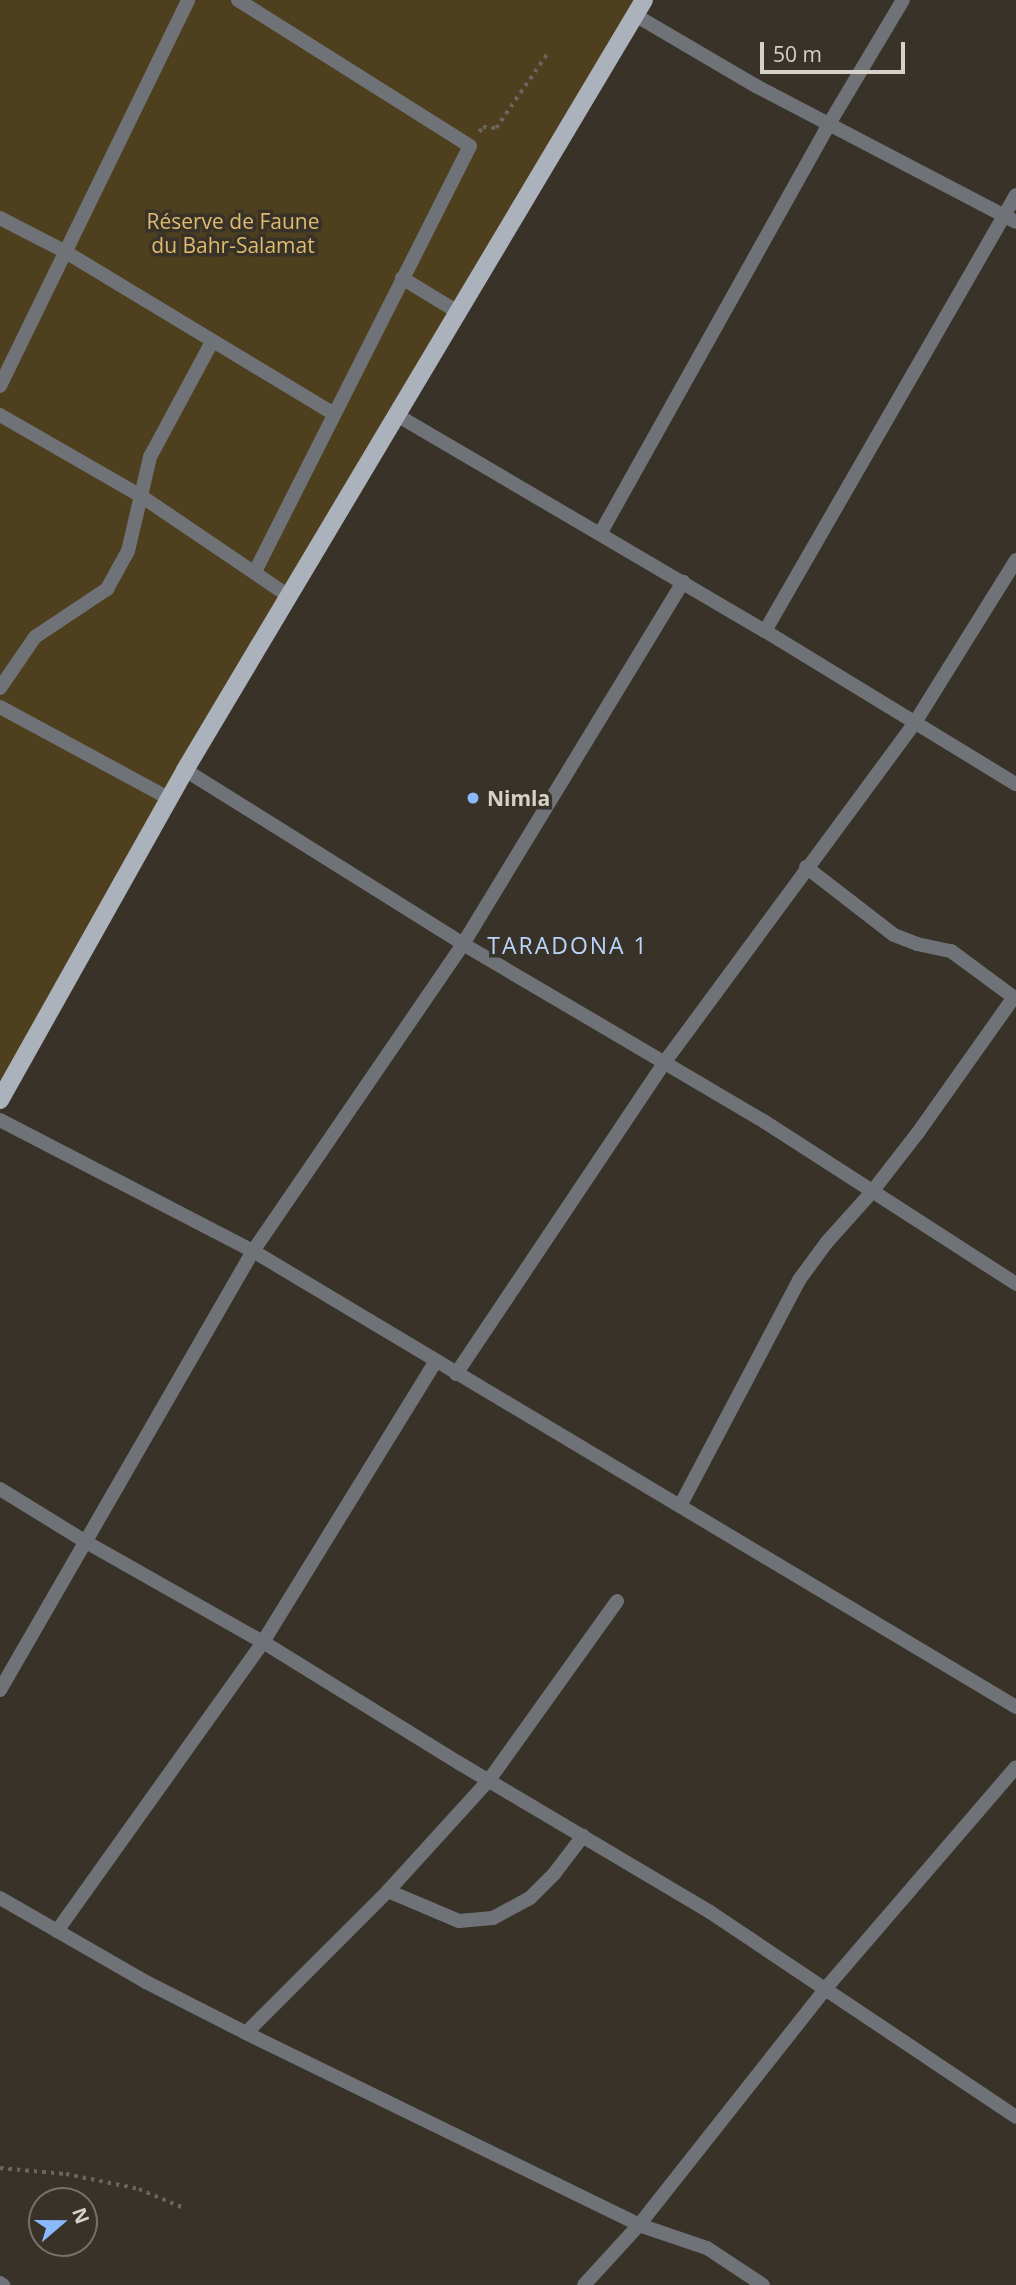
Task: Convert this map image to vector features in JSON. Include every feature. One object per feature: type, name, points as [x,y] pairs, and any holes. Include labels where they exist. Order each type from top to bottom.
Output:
[{"type":"main road","points":[[0,1100],[168,798],[394,414],[639,8]]},
{"type":"street","points":[[0,386],[188,0]]},
{"type":"street","points":[[238,0],[470,146],[255,571]]},
{"type":"street","points":[[600,534],[829,124],[903,0]]},
{"type":"street","points":[[639,8],[756,86],[1010,219]]},
{"type":"street","points":[[765,631],[1010,219],[1016,195]]},
{"type":"street","points":[[0,218],[64,250],[333,413]]},
{"type":"street","points":[[402,278],[456,311]]},
{"type":"street","points":[[0,688],[35,637],[107,589],[128,551],[150,457],[212,342]]},
{"type":"street","points":[[394,414],[683,582],[1016,784]]},
{"type":"street","points":[[0,415],[141,496],[288,595]]},
{"type":"street","points":[[456,1374],[664,1063],[914,724],[1016,560]]},
{"type":"street","points":[[0,1690],[253,1251],[463,944],[683,582]]},
{"type":"street","points":[[0,707],[168,798]]},
{"type":"street","points":[[185,770],[463,944],[765,1122],[871,1194],[1016,1284]]},
{"type":"street","points":[[680,1506],[799,1280],[827,1242],[871,1194],[1015,998],[951,951],[917,944],[894,935],[806,867]]},
{"type":"street","points":[[0,1120],[253,1251],[1016,1707]]},
{"type":"street","points":[[57,1931],[263,1642],[435,1362]]},
{"type":"street","points":[[0,1489],[86,1542],[263,1642],[710,1912],[826,1987],[1016,2117]]},
{"type":"street","points":[[246,2033],[388,1891],[489,1780],[617,1601]]},
{"type":"street","points":[[584,2285],[639,2225],[826,1987],[1016,1767]]},
{"type":"street","points":[[388,1891],[459,1921],[492,1918],[530,1898],[554,1874],[583,1836]]},
{"type":"street","points":[[0,1898],[146,1982],[246,2033],[639,2225],[707,2248],[763,2285]]},
{"type":"path","points":[[470,146],[483,127],[496,128],[547,54]]},
{"type":"path","points":[[0,2168],[66,2174],[127,2187],[184,2208]]},
{"type":"green space","name":"Réserve de Faune du Bahr-Salamat","points":[[0,0],[644,0],[0,1100]]},
{"type":"place","name":"Nimla","points":[[473,798]]},
{"type":"district","name":"TARADONA 1","points":[[568,945]]}]
